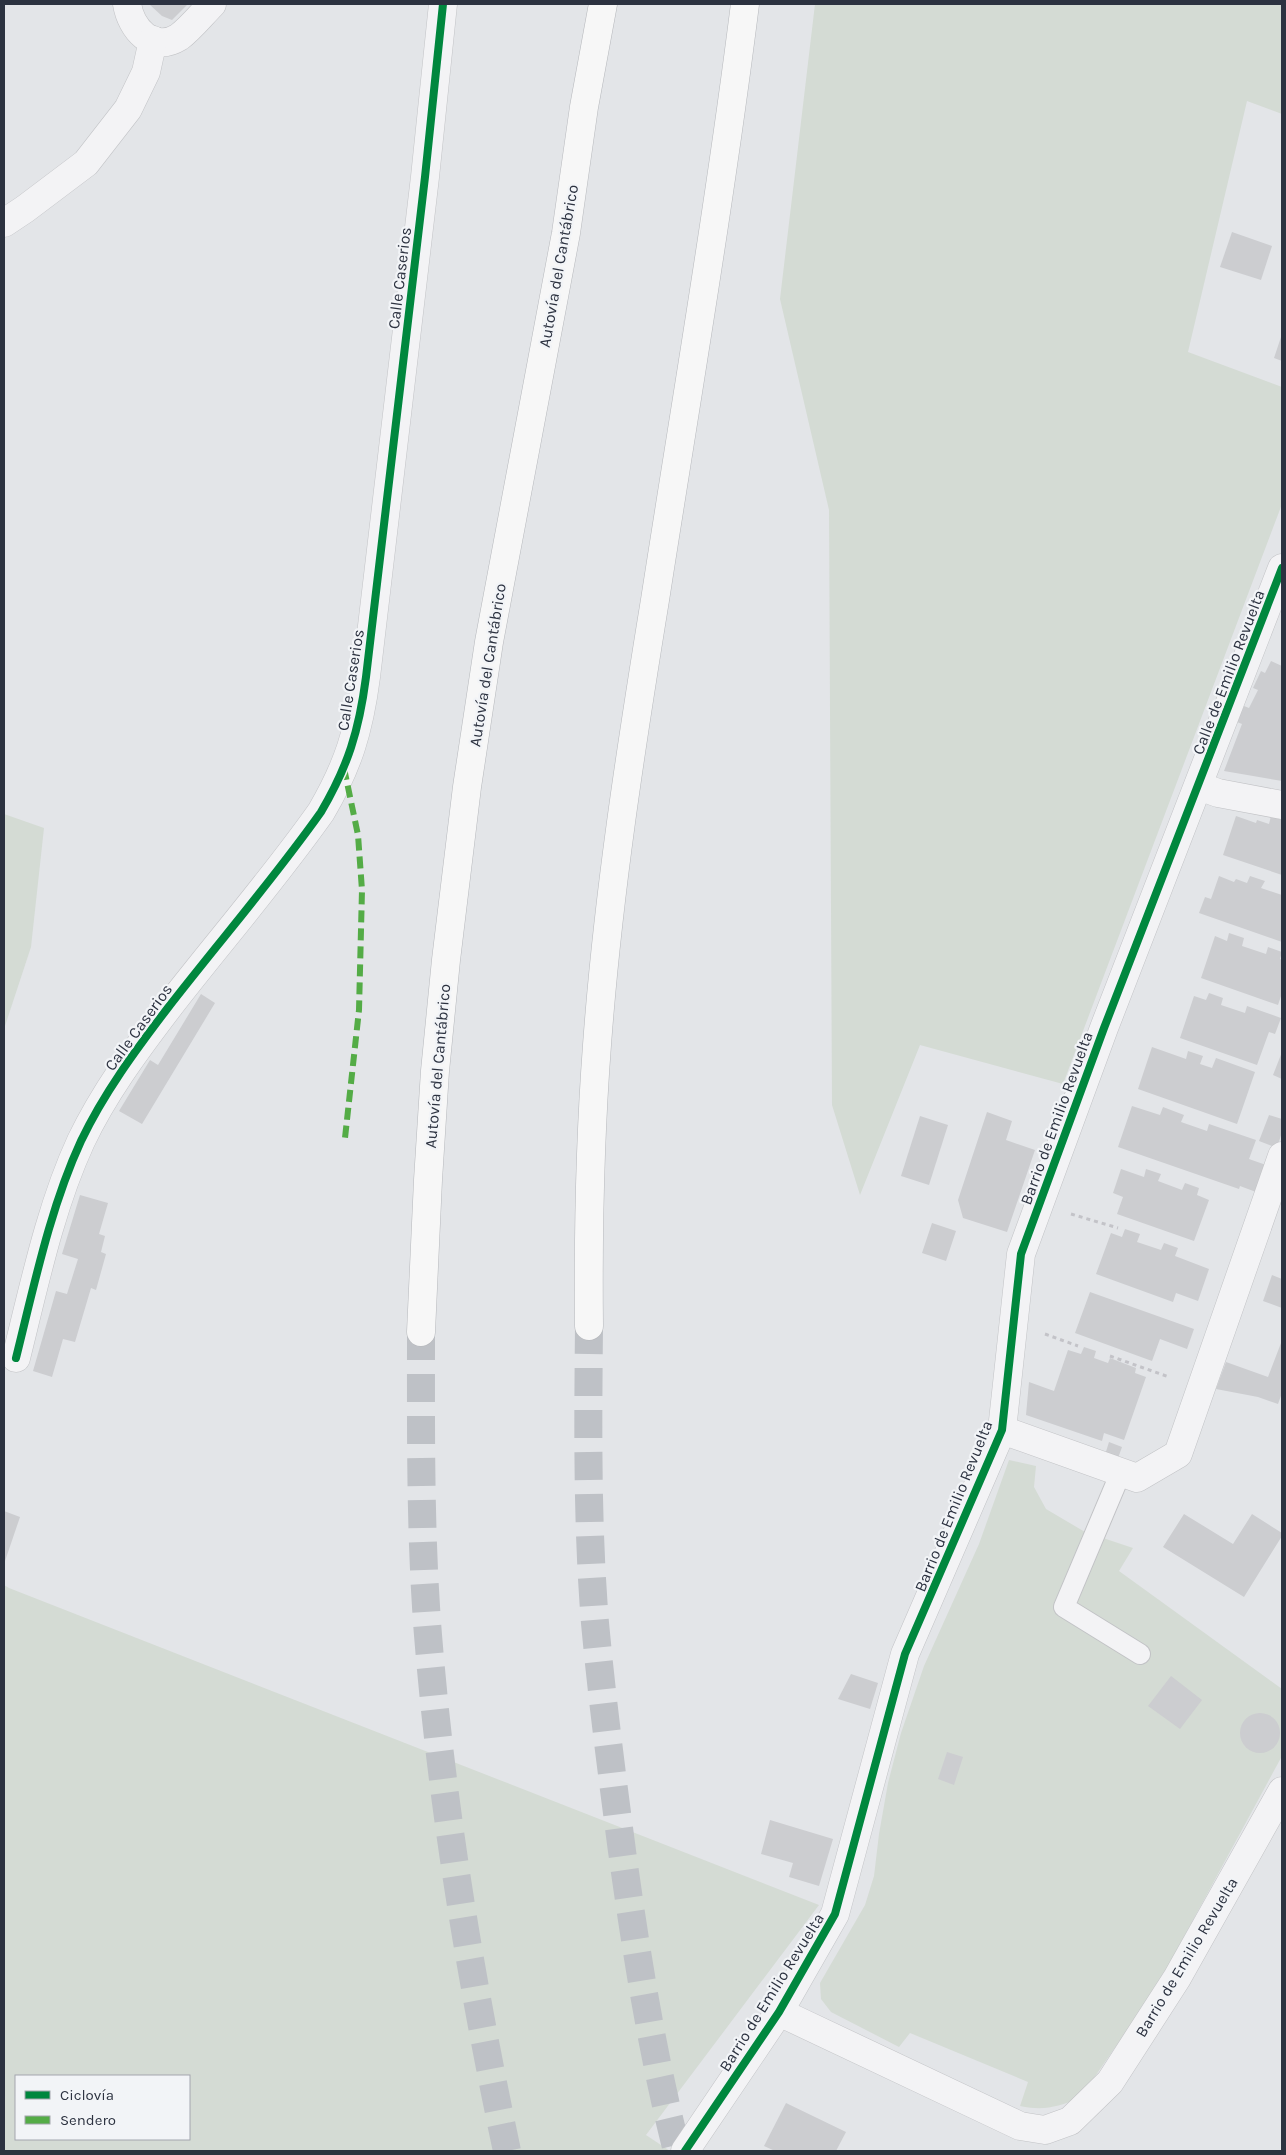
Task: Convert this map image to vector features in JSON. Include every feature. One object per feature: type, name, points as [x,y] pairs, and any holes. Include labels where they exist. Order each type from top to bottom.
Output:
[{"type":"highway","points":[[584,107],[591,4]]},
{"type":"highway","name":"Autovía del Cantábrico","points":[[421,1332],[435,1071],[467,787],[489,642],[566,233],[584,107],[603,4]]},
{"type":"highway","points":[[589,1326],[588,1233],[597,1043],[618,839],[722,171],[745,4]]},
{"type":"street","points":[[126,4],[138,32],[153,40],[177,38],[212,4]]},
{"type":"street","name":"Calle Caserios","points":[[16,1358],[38,1271],[64,1184],[93,1118],[111,1088],[148,1035],[321,812],[334,791],[353,744],[359,722],[366,677],[425,177],[443,4]]},
{"type":"street","points":[[4,223],[26,209],[86,163],[128,109],[146,72],[153,40]]},
{"type":"street","name":"Calle de Emilio Revuelta","points":[[1198,786],[1282,568]]},
{"type":"street","points":[[1198,786],[1218,793],[1282,805]]},
{"type":"street","name":"Barrio de Emilio Revuelta","points":[[685,2151],[778,2012],[835,1914],[906,1654],[1002,1430],[1021,1254],[1104,1028],[1198,786]]},
{"type":"street","name":"Barrio de Emilio Revuelta","points":[[1002,1430],[1138,1478],[1178,1454],[1282,1156]]},
{"type":"street","name":"Barrio de Emilio Revuelta","points":[[778,2012],[1020,2126],[1044,2130],[1070,2121],[1110,2082],[1177,1978],[1282,1791]]},
{"type":"lane","points":[[1121,1472],[1064,1607],[1140,1654]]},
{"type":"path","points":[[1040,1204],[1118,1228]]},
{"type":"path","points":[[1110,1356],[1200,1388]]},
{"type":"shaded area","points":[[815,4],[1282,4],[1282,114],[1247,101],[1188,352],[1282,387],[1282,504],[1063,1084],[920,1045],[860,1195],[832,1105],[829,510],[780,299]]},
{"type":"shaded area","points":[[4,814],[44,828],[31,947],[4,1029]]},
{"type":"shaded area","points":[[1009,1460],[1036,1466],[1034,1487],[1046,1509],[1085,1532],[1133,1548],[1119,1571],[1282,1689],[1282,1756],[1155,1990],[1080,2098],[1057,2106],[1043,2108],[1020,2106],[1028,2082],[910,2033],[899,2047],[831,2012],[821,1999],[820,1983],[865,1905],[874,1876],[888,1783],[901,1733],[924,1666],[979,1544]]},
{"type":"shaded area","points":[[4,1585],[819,1905],[646,2135],[670,2151],[4,2151]]},
{"type":"building","points":[[149,4],[188,4],[172,20],[162,16]]},
{"type":"building","points":[[1232,232],[1272,246],[1261,280],[1220,267]]},
{"type":"building","points":[[1282,334],[1282,361],[1274,358]]},
{"type":"building","points":[[1271,661],[1282,666],[1282,781],[1224,771],[1242,724],[1237,722],[1244,706],[1249,708],[1258,690],[1253,688],[1261,671],[1265,673]]},
{"type":"building","points":[[1236,816],[1256,823],[1257,820],[1269,824],[1271,816],[1282,820],[1282,875],[1223,855]]},
{"type":"building","points":[[1219,876],[1234,882],[1236,879],[1247,883],[1250,876],[1265,881],[1261,888],[1282,895],[1282,942],[1199,913],[1205,897],[1211,899]]},
{"type":"building","points":[[1229,933],[1244,938],[1242,946],[1266,954],[1268,947],[1282,952],[1280,959],[1282,960],[1282,993],[1278,1005],[1201,978],[1215,936],[1227,941]]},
{"type":"building","points":[[1209,993],[1223,998],[1221,1005],[1245,1013],[1247,1006],[1281,1018],[1275,1034],[1269,1032],[1257,1065],[1180,1038],[1194,996],[1206,1000]]},
{"type":"building","points":[[201,994],[215,1003],[142,1124],[119,1111],[150,1060],[158,1065]]},
{"type":"building","points":[[1152,1047],[1186,1059],[1188,1051],[1203,1056],[1200,1064],[1212,1068],[1216,1058],[1255,1072],[1237,1124],[1138,1089]]},
{"type":"building","points":[[1282,1052],[1282,1079],[1273,1075]]},
{"type":"building","points":[[1132,1106],[1160,1115],[1163,1107],[1184,1115],[1181,1122],[1207,1131],[1209,1124],[1256,1140],[1249,1159],[1266,1165],[1256,1192],[1240,1186],[1239,1189],[1118,1147]]},
{"type":"building","points":[[987,1112],[1012,1121],[1006,1140],[1035,1150],[1007,1232],[963,1218],[958,1200]]},
{"type":"building","points":[[1269,1115],[1282,1119],[1282,1132],[1277,1148],[1259,1141]]},
{"type":"building","points":[[920,1116],[948,1125],[929,1185],[901,1176]]},
{"type":"building","points":[[1121,1169],[1144,1177],[1146,1169],[1161,1174],[1158,1181],[1182,1190],[1185,1183],[1199,1188],[1197,1195],[1209,1200],[1194,1241],[1117,1214],[1123,1197],[1113,1193]]},
{"type":"building","points":[[80,1195],[108,1203],[99,1234],[105,1236],[101,1252],[106,1254],[96,1290],[91,1288],[75,1342],[63,1339],[52,1377],[33,1371],[56,1291],[67,1294],[78,1259],[62,1254]]},
{"type":"building","points":[[932,1223],[956,1231],[946,1261],[922,1253]]},
{"type":"building","points":[[1125,1229],[1140,1234],[1137,1242],[1161,1250],[1164,1243],[1178,1248],[1175,1256],[1209,1269],[1198,1301],[1176,1293],[1173,1302],[1096,1274],[1111,1233],[1122,1237]]},
{"type":"building","points":[[1272,1275],[1282,1279],[1282,1308],[1263,1301]]},
{"type":"building","points":[[1090,1292],[1194,1329],[1187,1349],[1160,1339],[1152,1361],[1075,1333]]},
{"type":"building","points":[[1281,1343],[1282,1393],[1278,1404],[1258,1397],[1216,1389],[1226,1362],[1268,1377]]},
{"type":"building","points":[[1084,1347],[1096,1351],[1094,1358],[1108,1363],[1110,1358],[1136,1368],[1135,1373],[1146,1377],[1124,1440],[1104,1433],[1102,1441],[1026,1415],[1029,1382],[1054,1391],[1068,1350],[1081,1354]]},
{"type":"building","points":[[1109,1442],[1122,1447],[1117,1461],[1104,1458]]},
{"type":"building","points":[[4,1511],[20,1517],[4,1564]]},
{"type":"building","points":[[1184,1514],[1233,1544],[1252,1514],[1282,1533],[1282,1536],[1244,1597],[1163,1547]]},
{"type":"building","points":[[851,1674],[878,1683],[870,1709],[838,1699]]},
{"type":"building","points":[[1171,1676],[1202,1700],[1180,1729],[1148,1706]]},
{"type":"building","points":[[1260,1713],[1274,1719],[1280,1733],[1274,1747],[1260,1753],[1246,1747],[1240,1733],[1246,1719]]},
{"type":"building","points":[[947,1752],[963,1757],[954,1785],[938,1779]]},
{"type":"building","points":[[770,1820],[833,1839],[819,1886],[789,1877],[793,1863],[761,1854]]},
{"type":"building","points":[[786,2103],[846,2132],[836,2151],[775,2151],[764,2146]]},
{"type":"tunnel","points":[[589,1326],[589,1512],[595,1623],[601,1680],[622,1851],[639,1964],[652,2039],[677,2151]]},
{"type":"tunnel","points":[[421,1332],[424,1559],[434,1700],[459,1894],[481,2023],[507,2151]]},
{"type":"marked path","points":[[344,768],[358,835],[362,890],[359,1010],[345,1138]]},
{"type":"cycle path","points":[[16,1358],[36,1275],[60,1193],[90,1123],[110,1089],[143,1041],[321,812],[351,748],[360,714],[366,677],[425,177],[443,4]]},
{"type":"cycle path","points":[[685,2151],[779,2012],[835,1914],[905,1654],[1002,1430],[1021,1254],[1104,1028],[1282,568]]}]
